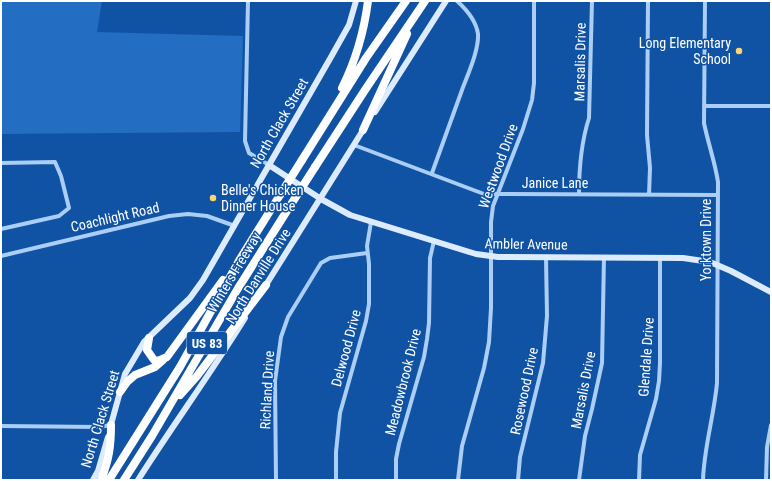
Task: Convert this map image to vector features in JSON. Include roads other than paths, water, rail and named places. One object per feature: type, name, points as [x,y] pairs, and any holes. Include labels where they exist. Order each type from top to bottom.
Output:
[{"type":"highway","points":[[321,128],[351,68],[365,24],[368,1]]},
{"type":"highway","name":"Winters Freeway","points":[[108,480],[180,366],[240,259],[321,128],[366,58],[406,1]]},
{"type":"highway","points":[[363,130],[385,80],[424,3]]},
{"type":"highway","name":"Winters Freeway","points":[[124,480],[168,409],[237,290],[365,90],[424,3]]},
{"type":"highway","points":[[120,392],[127,382],[135,375],[155,367],[167,358],[240,259]]},
{"type":"highway","points":[[168,409],[197,376],[266,285]]},
{"type":"highway","points":[[149,338],[147,350],[154,360],[158,361],[167,358]]},
{"type":"highway","points":[[101,480],[106,468],[110,448],[111,425]]},
{"type":"main road","name":"North Clack Street","points":[[93,480],[98,472],[124,374],[144,342],[190,298],[203,280],[349,25],[356,1]]},
{"type":"main road","name":"North Danville Drive","points":[[138,480],[174,424],[217,363],[446,1]]},
{"type":"main road","name":"Ambler Avenue","points":[[269,165],[321,199],[350,215],[476,254],[490,256],[683,258],[718,265],[771,292]]},
{"type":"street","points":[[248,1],[245,141],[249,153],[269,165]]},
{"type":"street","points":[[432,173],[469,70],[477,42],[478,35],[474,20],[466,9],[457,1]]},
{"type":"street","name":"Westwood Drive","points":[[458,480],[462,446],[484,368],[489,342],[491,308],[491,222],[493,206],[524,129],[532,100],[534,83],[534,1]]},
{"type":"street","name":"Marsalis Drive","points":[[579,194],[581,154],[589,118],[592,1]]},
{"type":"street","points":[[648,1],[647,135],[650,168],[649,195]]},
{"type":"street","name":"Yorktown Drive","points":[[703,480],[705,456],[716,399],[718,265],[718,195],[716,171],[704,123],[705,1]]},
{"type":"street","points":[[704,106],[771,106]]},
{"type":"street","name":"Janice Lane","points":[[354,145],[432,173],[478,192],[497,195],[718,195]]},
{"type":"street","points":[[1,163],[56,162],[69,208],[59,216],[1,229]]},
{"type":"street","name":"Coachlight Road","points":[[1,256],[169,216],[188,214],[207,216],[235,226]]},
{"type":"street","name":"Delwood Drive","points":[[336,480],[336,452],[340,413],[366,321],[369,304],[368,236],[371,222]]},
{"type":"street","name":"Meadowbrook Drive","points":[[396,480],[396,459],[399,444],[424,357],[427,339],[429,323],[430,258],[434,241]]},
{"type":"street","name":"Richland Drive","points":[[276,480],[275,381],[281,337],[288,317],[321,263],[330,258],[368,253]]},
{"type":"street","name":"Rosewood Drive","points":[[518,480],[520,457],[543,363],[547,316],[546,257]]},
{"type":"street","name":"Marsalis Drive","points":[[579,480],[585,436],[602,363],[604,257]]},
{"type":"street","name":"Glendale Drive","points":[[639,480],[640,455],[656,399],[659,380],[660,258]]},
{"type":"street","points":[[1,426],[99,427],[111,425]]},
{"type":"street","points":[[766,480],[767,447],[771,425]]},
{"type":"place","name":"Long Elementary School","points":[[739,51]]},
{"type":"place","name":"Belle's Chicken Dinner House","points":[[213,198]]}]
